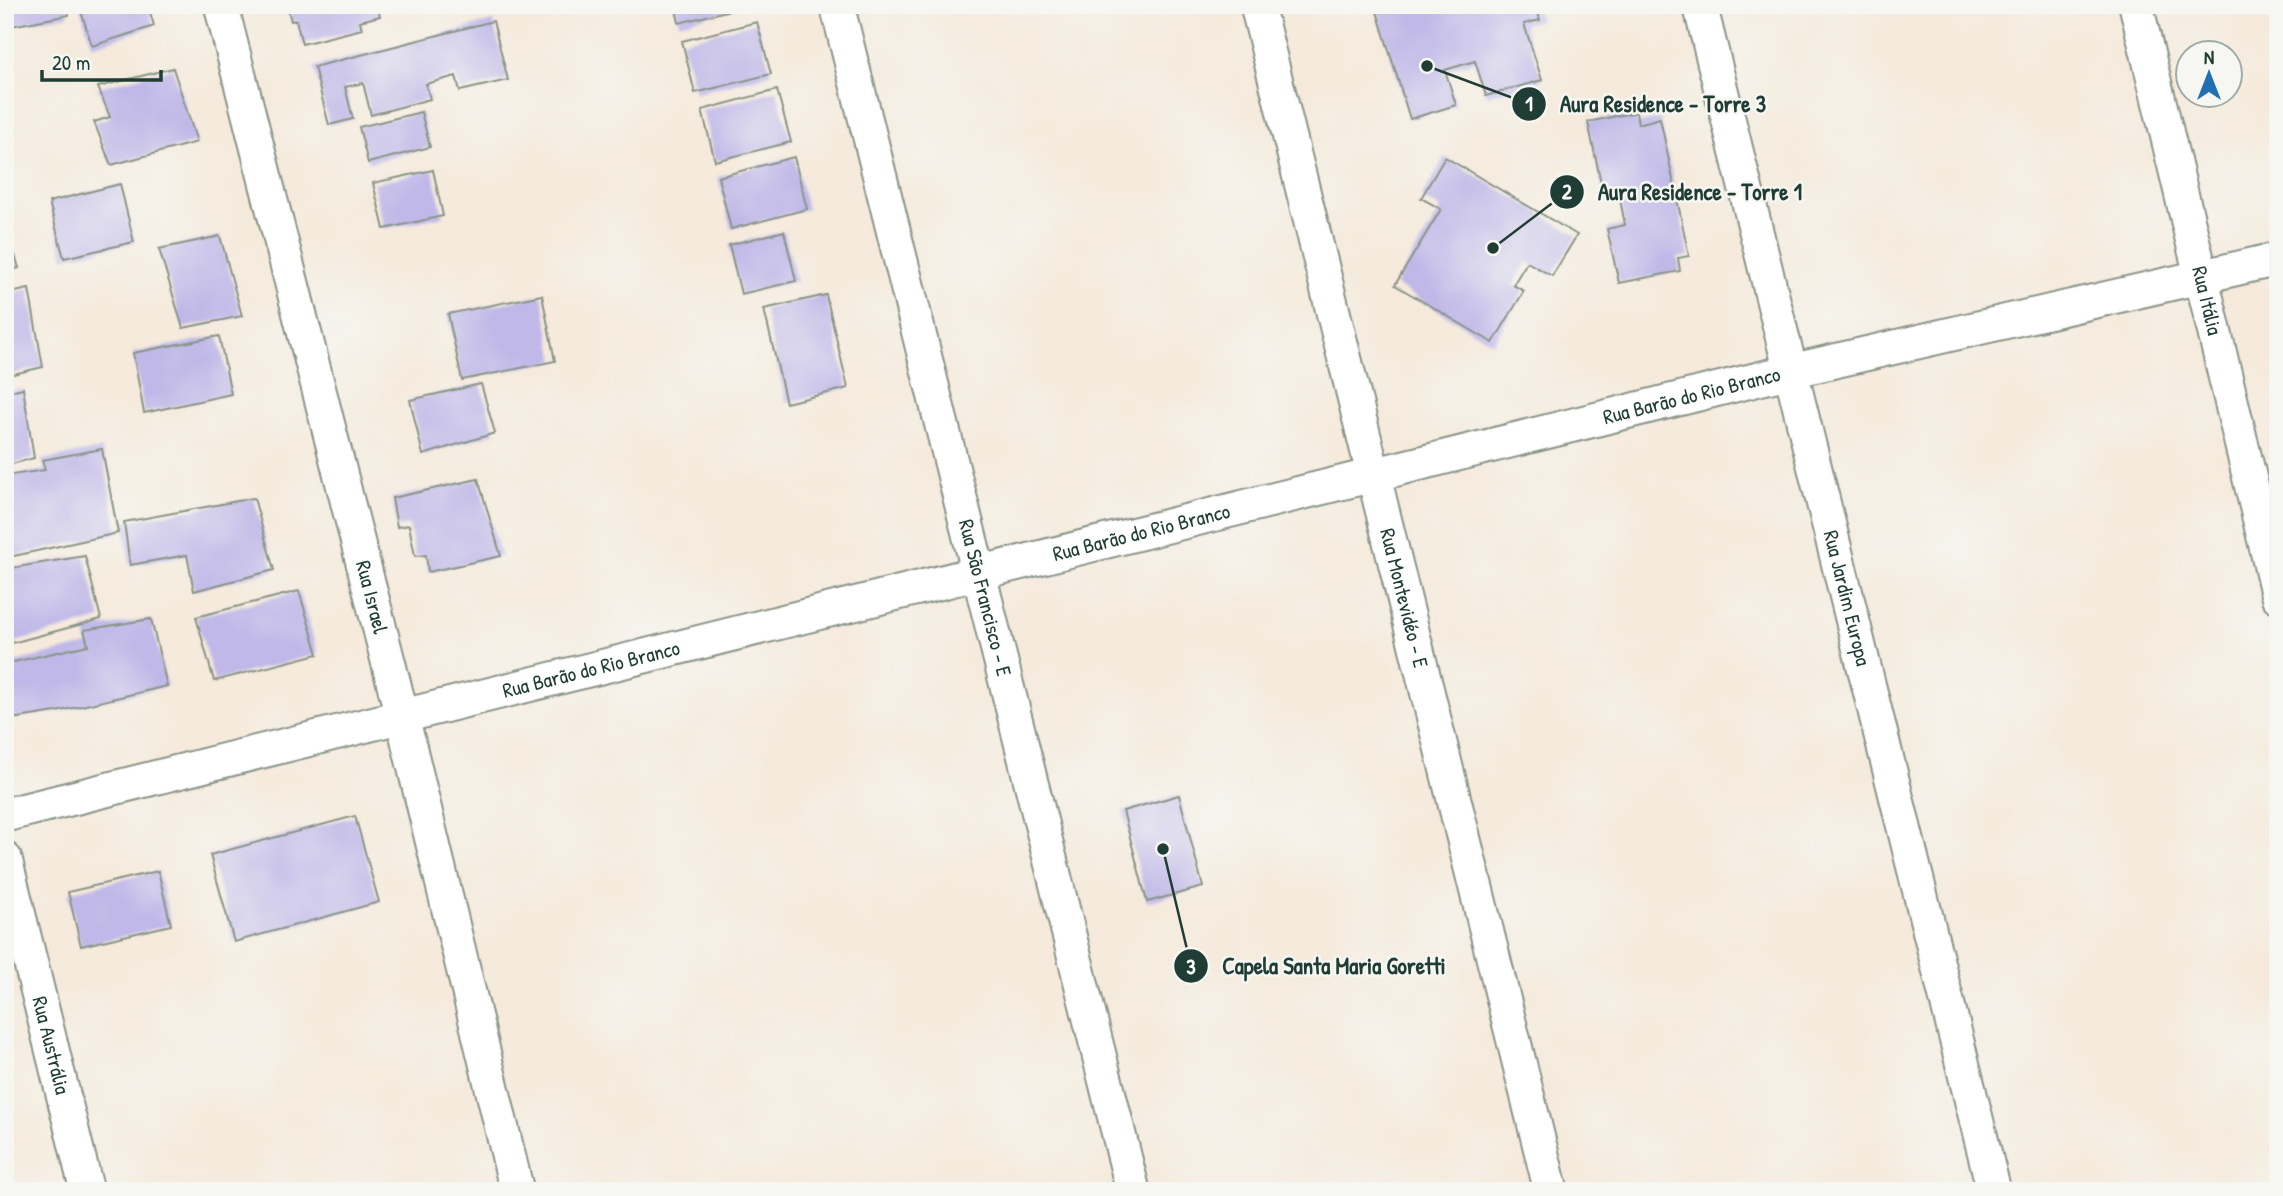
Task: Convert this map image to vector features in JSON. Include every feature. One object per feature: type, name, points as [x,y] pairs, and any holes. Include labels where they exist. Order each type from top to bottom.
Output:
[{"type":"street","name":"Rua Israel","points":[[221,5],[402,716],[517,1191]]},
{"type":"street","name":"Rua São Francisco - E","points":[[837,5],[1133,1191]]},
{"type":"street","name":"Rua Montevidéo - E","points":[[1257,5],[1551,1191]]},
{"type":"street","name":"Rua Jardim Europa","points":[[1700,5],[1994,1191]]},
{"type":"street","name":"Rua Itália","points":[[2136,5],[2278,596]]},
{"type":"street","name":"Rua Barão do Rio Branco","points":[[5,815],[1791,371],[2278,259]]},
{"type":"street","name":"Rua Austrália","points":[[5,859],[87,1191]]},
{"type":"building","points":[[5,5],[67,5],[69,15],[6,27]]},
{"type":"building","points":[[79,5],[148,5],[154,26],[92,46]]},
{"type":"building","points":[[287,5],[377,5],[380,16],[360,21],[362,29],[302,44],[296,20],[291,21]]},
{"type":"building","points":[[675,5],[746,5],[746,6],[679,23]]},
{"type":"building","points":[[1375,5],[1536,5],[1540,20],[1524,24],[1542,80],[1486,96],[1475,61],[1445,70],[1456,105],[1410,119]]},
{"type":"building","points":[[493,21],[508,80],[460,91],[456,76],[426,84],[430,99],[371,115],[363,83],[345,87],[353,119],[329,125],[314,67]]},
{"type":"building","points":[[757,22],[771,74],[695,93],[682,41]]},
{"type":"building","points":[[173,68],[197,142],[111,165],[94,122],[110,117],[98,87]]},
{"type":"building","points":[[777,90],[791,142],[715,161],[702,110]]},
{"type":"building","points":[[421,112],[430,147],[368,163],[359,127]]},
{"type":"building","points":[[1636,112],[1638,124],[1660,118],[1689,256],[1678,258],[1680,271],[1619,283],[1607,229],[1625,225],[1619,194],[1604,197],[1588,122]]},
{"type":"building","points":[[794,157],[807,209],[731,229],[718,177]]},
{"type":"building","points":[[1445,157],[1577,235],[1552,276],[1527,262],[1513,285],[1524,291],[1493,343],[1395,285],[1441,209],[1421,198]]},
{"type":"building","points":[[433,170],[443,216],[384,229],[373,183]]},
{"type":"building","points":[[120,184],[134,242],[64,258],[49,202]]},
{"type":"building","points":[[5,224],[19,268],[5,271]]},
{"type":"building","points":[[784,231],[796,281],[741,294],[729,245]]},
{"type":"building","points":[[220,236],[242,316],[183,328],[159,249]]},
{"type":"building","points":[[29,289],[43,367],[5,376],[5,294]]},
{"type":"building","points":[[542,295],[555,361],[462,380],[448,314]]},
{"type":"building","points":[[826,295],[848,388],[786,403],[764,309]]},
{"type":"building","points":[[219,336],[231,394],[144,413],[133,353]]},
{"type":"building","points":[[481,384],[495,433],[423,455],[410,400]]},
{"type":"building","points":[[23,388],[34,458],[5,466],[5,392]]},
{"type":"building","points":[[102,449],[118,533],[5,558],[5,476],[45,470],[42,460]]},
{"type":"building","points":[[478,479],[501,556],[428,572],[426,555],[415,556],[409,525],[397,527],[392,498]]},
{"type":"building","points":[[254,498],[274,570],[194,591],[187,555],[130,565],[124,522]]},
{"type":"building","points":[[85,556],[101,619],[12,643],[5,617],[5,569]]},
{"type":"building","points":[[299,591],[318,654],[214,681],[196,617]]},
{"type":"building","points":[[151,619],[167,686],[56,712],[5,720],[5,664],[88,645],[84,630]]},
{"type":"building","points":[[1179,795],[1203,887],[1147,902],[1123,811]]},
{"type":"building","points":[[355,816],[379,902],[234,942],[210,855]]},
{"type":"building","points":[[158,871],[171,925],[81,946],[68,892]]},
{"type":"place","name":"Aura Residence - Torre 3","points":[[1427,66]]},
{"type":"place","name":"Aura Residence - Torre 1","points":[[1493,248]]},
{"type":"place","name":"Capela Santa Maria Goretti","points":[[1163,849]]}]
